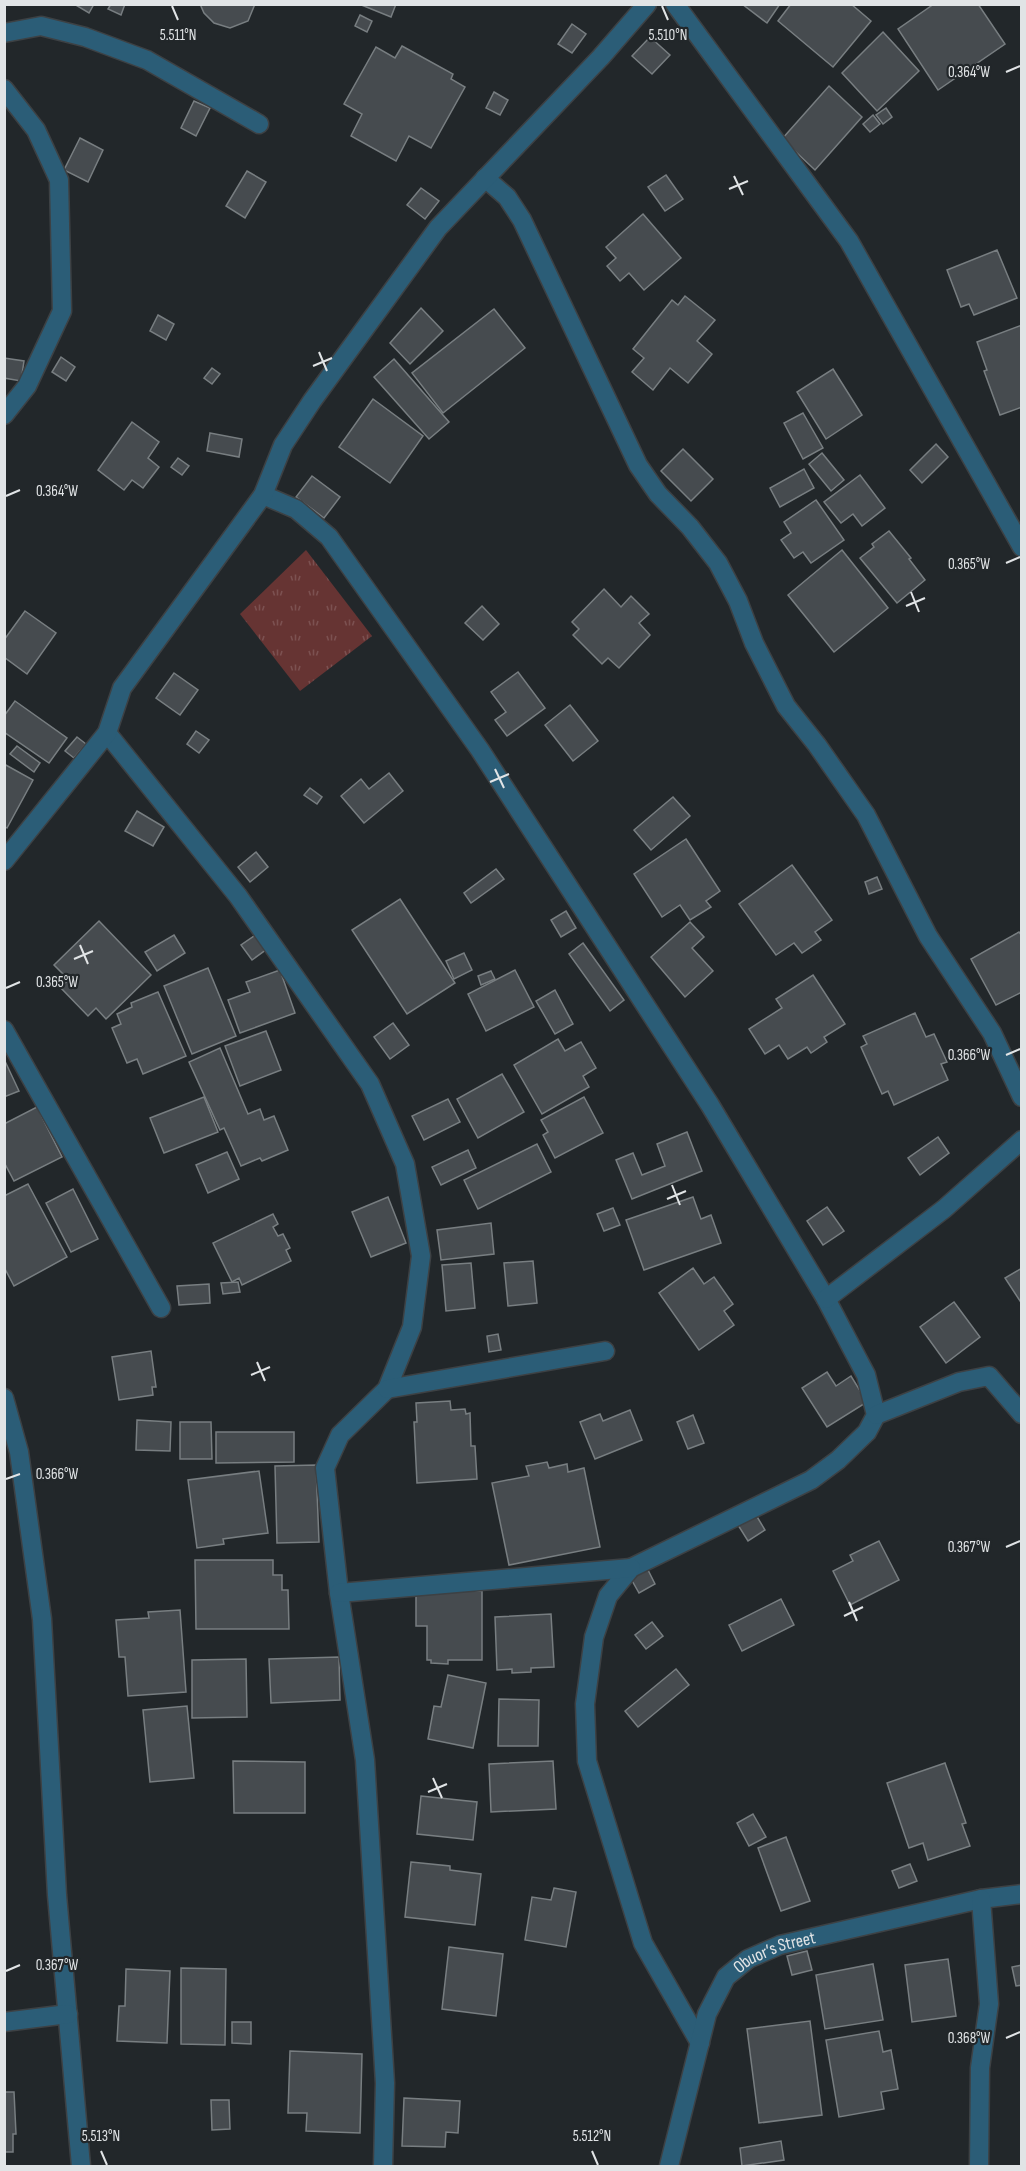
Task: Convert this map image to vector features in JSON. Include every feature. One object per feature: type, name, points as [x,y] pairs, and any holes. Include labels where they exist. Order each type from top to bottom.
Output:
[{"type":"street","points":[[4,861],[107,733],[122,688],[263,495],[283,445],[312,401],[438,228],[601,57],[647,4]]},
{"type":"street","points":[[675,4],[849,241],[1022,547]]},
{"type":"street","points":[[4,33],[40,26],[85,37],[147,60],[260,124]]},
{"type":"street","points":[[4,89],[36,130],[59,180],[62,311],[27,386],[4,415]]},
{"type":"street","points":[[486,178],[507,197],[522,220],[638,465],[658,494],[690,527],[718,563],[738,601],[754,643],[786,706],[818,745],[866,815],[928,936],[992,1033],[1022,1097]]},
{"type":"street","points":[[263,495],[296,509],[329,537],[487,760],[710,1105],[826,1299],[866,1375],[876,1415]]},
{"type":"street","points":[[107,733],[238,896],[370,1084],[405,1164],[421,1256],[412,1327],[387,1389],[340,1435],[325,1468],[339,1593],[365,1760],[385,2083],[383,2166]]},
{"type":"street","points":[[4,1030],[161,1308]]},
{"type":"street","points":[[826,1299],[944,1209],[1022,1140]]},
{"type":"street","points":[[387,1389],[605,1351]]},
{"type":"street","points":[[339,1593],[631,1568],[811,1480],[838,1460],[860,1439],[867,1432],[876,1415],[959,1382],[989,1376],[1022,1414]]},
{"type":"street","points":[[4,1398],[19,1452],[42,1619],[57,1895],[81,2166]]},
{"type":"street","points":[[631,1568],[608,1596],[594,1637],[585,1704],[587,1761],[643,1943],[700,2043]]},
{"type":"street","name":"Obuor’s Street","points":[[669,2166],[707,2014],[726,1977],[748,1959],[780,1945],[981,1899],[1022,1894]]},
{"type":"street","points":[[979,2166],[980,2068],[989,2004],[981,1899]]},
{"type":"street","points":[[4,2022],[68,2014]]},
{"type":"green space","points":[[306,550],[372,636],[300,691],[240,614]]},
{"type":"building","points":[[74,4],[94,4],[89,13]]},
{"type":"building","points":[[111,4],[125,4],[121,15],[108,9]]},
{"type":"building","points":[[200,4],[255,4],[248,21],[230,28],[214,23],[204,13]]},
{"type":"building","points":[[359,4],[396,4],[391,17]]},
{"type":"building","points":[[742,4],[780,4],[767,23]]},
{"type":"building","points":[[791,4],[851,4],[871,21],[833,67],[778,21]]},
{"type":"building","points":[[934,4],[978,4],[1005,44],[938,90],[898,29]]},
{"type":"building","points":[[360,15],[372,21],[367,32],[355,26]]},
{"type":"building","points":[[572,24],[586,34],[572,53],[558,44]]},
{"type":"building","points":[[883,32],[919,71],[877,111],[842,73]]},
{"type":"building","points":[[650,37],[670,55],[652,74],[632,56]]},
{"type":"building","points":[[402,46],[453,74],[451,79],[465,87],[431,148],[409,136],[396,161],[351,136],[362,114],[344,104],[376,47],[395,58]]},
{"type":"building","points":[[829,86],[862,117],[815,170],[782,139]]},
{"type":"building","points":[[494,92],[508,100],[500,115],[486,108]]},
{"type":"building","points":[[194,101],[210,108],[196,136],[181,128]]},
{"type":"building","points":[[886,108],[892,117],[883,124],[876,115]]},
{"type":"building","points":[[873,115],[880,124],[870,132],[863,124]]},
{"type":"building","points":[[80,138],[103,150],[88,182],[64,170]]},
{"type":"building","points":[[247,171],[266,182],[245,218],[226,206]]},
{"type":"building","points":[[666,175],[683,199],[665,211],[648,187]]},
{"type":"building","points":[[421,188],[439,201],[425,219],[407,205]]},
{"type":"building","points":[[643,214],[681,258],[644,290],[629,273],[620,281],[607,266],[616,258],[606,247]]},
{"type":"building","points":[[997,250],[1017,298],[974,315],[969,304],[961,307],[947,270]]},
{"type":"building","points":[[685,296],[715,320],[697,341],[712,354],[688,383],[670,368],[653,390],[632,372],[644,358],[633,349],[672,300],[678,305]]},
{"type":"building","points":[[421,308],[443,331],[410,364],[390,343]]},
{"type":"building","points":[[494,309],[525,348],[443,413],[412,373]]},
{"type":"building","points":[[158,315],[174,324],[166,340],[150,331]]},
{"type":"building","points":[[1022,325],[1022,407],[1000,415],[984,371],[987,370],[977,342]]},
{"type":"building","points":[[61,357],[75,367],[66,381],[52,372]]},
{"type":"building","points":[[4,358],[24,361],[21,381],[4,378]]},
{"type":"building","points":[[394,359],[449,422],[429,439],[374,377]]},
{"type":"building","points":[[212,368],[220,374],[212,384],[204,378]]},
{"type":"building","points":[[833,369],[862,415],[826,439],[797,392]]},
{"type":"building","points":[[373,399],[423,436],[390,483],[339,447]]},
{"type":"building","points":[[803,413],[823,448],[803,459],[784,423]]},
{"type":"building","points":[[132,422],[159,442],[148,458],[159,467],[143,488],[132,480],[124,490],[98,470]]},
{"type":"building","points":[[210,433],[242,439],[239,457],[207,451]]},
{"type":"building","points":[[936,444],[948,457],[922,483],[910,470]]},
{"type":"building","points":[[683,449],[713,479],[691,501],[661,471]]},
{"type":"building","points":[[822,453],[844,480],[831,491],[809,464]]},
{"type":"building","points":[[178,458],[189,466],[182,475],[171,467]]},
{"type":"building","points":[[804,469],[814,488],[780,507],[770,488]]},
{"type":"building","points":[[860,475],[885,508],[862,526],[853,514],[841,523],[824,502]]},
{"type":"building","points":[[312,476],[340,497],[324,518],[296,497]]},
{"type":"building","points":[[816,500],[844,540],[811,563],[803,552],[794,558],[781,540],[791,533],[784,522]]},
{"type":"building","points":[[889,531],[925,580],[897,603],[860,558],[874,547],[872,544]]},
{"type":"building","points":[[842,550],[888,608],[834,652],[788,595]]},
{"type":"building","points":[[604,589],[621,607],[631,596],[649,614],[639,623],[650,635],[619,668],[608,658],[602,664],[573,635],[579,629],[572,622]]},
{"type":"building","points":[[482,606],[499,624],[483,640],[465,623]]},
{"type":"building","points":[[25,611],[56,633],[27,674],[4,657],[4,640]]},
{"type":"building","points":[[518,672],[545,708],[507,736],[495,720],[506,712],[491,692]]},
{"type":"building","points":[[174,673],[198,690],[180,715],[156,698]]},
{"type":"building","points":[[15,701],[67,738],[49,763],[4,732],[4,716]]},
{"type":"building","points":[[570,705],[598,741],[573,761],[545,725]]},
{"type":"building","points":[[196,731],[209,740],[199,753],[187,744]]},
{"type":"building","points":[[77,737],[86,744],[74,758],[65,751]]},
{"type":"building","points":[[17,746],[40,763],[34,772],[10,754]]},
{"type":"building","points":[[4,764],[33,780],[7,828],[4,826]]},
{"type":"building","points":[[389,773],[403,791],[364,823],[341,796],[361,779],[369,789]]},
{"type":"building","points":[[310,788],[322,797],[317,804],[304,795]]},
{"type":"building","points":[[673,797],[690,816],[651,850],[634,830]]},
{"type":"building","points":[[137,811],[164,827],[153,846],[125,831]]},
{"type":"building","points":[[686,839],[720,891],[706,901],[711,907],[690,920],[680,905],[662,917],[634,874]]},
{"type":"building","points":[[256,852],[268,867],[250,882],[238,867]]},
{"type":"building","points":[[792,865],[832,920],[815,932],[821,940],[802,953],[794,943],[776,955],[739,904]]},
{"type":"building","points":[[496,869],[504,879],[471,903],[464,893]]},
{"type":"building","points":[[877,877],[882,889],[869,894],[865,882]]},
{"type":"building","points":[[400,899],[455,983],[407,1014],[352,930]]},
{"type":"building","points":[[566,911],[576,928],[561,937],[551,920]]},
{"type":"building","points":[[99,921],[151,975],[106,1019],[96,1008],[88,1016],[60,987],[69,980],[54,965]]},
{"type":"building","points":[[690,922],[704,937],[692,948],[713,971],[685,997],[651,957]]},
{"type":"building","points":[[1019,932],[1022,936],[1022,992],[996,1005],[971,959]]},
{"type":"building","points":[[257,934],[267,949],[252,960],[241,945]]},
{"type":"building","points":[[174,935],[185,953],[157,971],[145,952]]},
{"type":"building","points":[[583,943],[624,1000],[610,1011],[569,954]]},
{"type":"building","points":[[464,953],[472,970],[454,979],[446,961]]},
{"type":"building","points":[[208,968],[236,1036],[192,1054],[164,986]]},
{"type":"building","points":[[280,970],[295,1013],[240,1033],[228,1000],[250,992],[246,982]]},
{"type":"building","points":[[515,970],[534,1007],[486,1031],[468,994]]},
{"type":"building","points":[[491,971],[495,979],[481,985],[478,976]]},
{"type":"building","points":[[813,975],[845,1024],[824,1037],[827,1042],[811,1053],[807,1047],[788,1059],[779,1045],[765,1054],[749,1029],[782,1008],[776,999]]},
{"type":"building","points":[[555,990],[573,1024],[555,1034],[536,1001]]},
{"type":"building","points":[[158,992],[186,1056],[143,1074],[137,1059],[127,1063],[112,1028],[121,1024],[117,1014],[132,1007],[131,1003]]},
{"type":"building","points":[[915,1013],[926,1037],[934,1034],[947,1062],[941,1064],[948,1080],[894,1105],[888,1091],[882,1094],[861,1047],[867,1044],[863,1036]]},
{"type":"building","points":[[393,1023],[409,1045],[390,1059],[374,1037]]},
{"type":"building","points":[[266,1031],[281,1070],[240,1086],[225,1046]]},
{"type":"building","points":[[558,1039],[565,1051],[581,1042],[596,1068],[583,1076],[589,1087],[542,1114],[514,1065]]},
{"type":"building","points":[[220,1048],[248,1114],[260,1109],[264,1120],[274,1116],[288,1150],[262,1161],[260,1158],[241,1166],[224,1128],[220,1130],[189,1062]]},
{"type":"building","points":[[4,1059],[19,1091],[4,1097]]},
{"type":"building","points":[[502,1074],[524,1112],[478,1138],[457,1099]]},
{"type":"building","points":[[204,1097],[218,1132],[164,1153],[150,1118]]},
{"type":"building","points":[[584,1097],[603,1133],[555,1158],[543,1135],[548,1132],[541,1120]]},
{"type":"building","points":[[448,1099],[460,1122],[424,1140],[412,1116]]},
{"type":"building","points":[[37,1107],[62,1157],[14,1181],[4,1162],[4,1124]]},
{"type":"building","points":[[687,1132],[702,1171],[632,1199],[616,1160],[633,1153],[642,1175],[665,1166],[657,1144]]},
{"type":"building","points":[[938,1137],[949,1153],[920,1175],[908,1158]]},
{"type":"building","points":[[537,1144],[551,1172],[478,1209],[464,1180]]},
{"type":"building","points":[[468,1150],[476,1168],[441,1185],[432,1167]]},
{"type":"building","points":[[227,1152],[239,1179],[208,1193],[196,1165]]},
{"type":"building","points":[[28,1184],[67,1257],[14,1286],[4,1267],[4,1196]]},
{"type":"building","points":[[73,1189],[98,1239],[71,1252],[46,1203]]},
{"type":"building","points":[[388,1197],[406,1243],[371,1257],[352,1212]]},
{"type":"building","points":[[693,1197],[701,1219],[711,1215],[721,1243],[644,1270],[626,1220]]},
{"type":"building","points":[[827,1207],[844,1231],[823,1245],[807,1221]]},
{"type":"building","points":[[613,1208],[620,1225],[604,1231],[597,1214]]},
{"type":"building","points":[[273,1214],[278,1224],[273,1227],[278,1236],[283,1234],[290,1248],[286,1250],[291,1261],[242,1285],[239,1278],[232,1282],[213,1243]]},
{"type":"building","points":[[491,1223],[494,1254],[441,1260],[437,1230]]},
{"type":"building","points":[[533,1261],[537,1303],[508,1306],[504,1263]]},
{"type":"building","points":[[471,1263],[475,1308],[446,1311],[442,1265]]},
{"type":"building","points":[[693,1268],[704,1284],[714,1277],[733,1304],[724,1311],[734,1325],[699,1350],[659,1293]]},
{"type":"building","points":[[1022,1268],[1022,1304],[1005,1278]]},
{"type":"building","points":[[238,1282],[240,1292],[223,1294],[221,1283]]},
{"type":"building","points":[[209,1284],[210,1303],[179,1305],[177,1286]]},
{"type":"building","points":[[954,1302],[980,1337],[946,1363],[920,1327]]},
{"type":"building","points":[[498,1334],[501,1350],[489,1352],[487,1336]]},
{"type":"building","points":[[151,1351],[156,1387],[152,1387],[153,1395],[119,1400],[112,1357]]},
{"type":"building","points":[[827,1372],[836,1386],[851,1376],[867,1402],[827,1427],[802,1388]]},
{"type":"building","points":[[450,1401],[451,1410],[465,1409],[466,1414],[470,1413],[471,1446],[475,1446],[477,1479],[417,1483],[414,1422],[417,1422],[416,1403]]},
{"type":"building","points":[[630,1410],[642,1440],[595,1459],[580,1422],[600,1414],[603,1421]]},
{"type":"building","points":[[693,1415],[704,1443],[688,1449],[677,1422]]},
{"type":"building","points":[[137,1420],[171,1422],[170,1451],[136,1450]]},
{"type":"building","points":[[180,1422],[211,1422],[212,1459],[180,1459]]},
{"type":"building","points":[[216,1432],[294,1432],[294,1462],[216,1463]]},
{"type":"building","points":[[547,1462],[549,1468],[567,1464],[568,1472],[584,1468],[600,1547],[509,1565],[492,1483],[529,1476],[526,1466]]},
{"type":"building","points":[[316,1465],[319,1542],[277,1543],[275,1466]]},
{"type":"building","points":[[259,1471],[268,1533],[223,1539],[224,1544],[197,1548],[188,1480]]},
{"type":"building","points":[[756,1515],[765,1530],[748,1541],[738,1525]]},
{"type":"building","points":[[879,1541],[899,1580],[850,1605],[833,1571],[853,1561],[850,1555]]},
{"type":"building","points":[[195,1560],[273,1560],[273,1575],[282,1575],[282,1590],[288,1590],[289,1629],[196,1629]]},
{"type":"building","points":[[647,1568],[655,1584],[639,1593],[630,1577]]},
{"type":"building","points":[[416,1591],[482,1591],[482,1660],[448,1660],[448,1664],[431,1663],[431,1660],[427,1660],[427,1626],[416,1626]]},
{"type":"building","points":[[781,1599],[794,1625],[742,1651],[729,1625]]},
{"type":"building","points":[[180,1610],[186,1692],[128,1696],[125,1657],[119,1657],[116,1620],[149,1618],[148,1612]]},
{"type":"building","points":[[551,1614],[554,1667],[531,1668],[531,1672],[512,1673],[512,1669],[497,1670],[495,1617]]},
{"type":"building","points":[[652,1622],[663,1636],[646,1649],[635,1635]]},
{"type":"building","points":[[339,1657],[340,1700],[271,1703],[269,1659]]},
{"type":"building","points":[[246,1659],[247,1717],[192,1718],[192,1660]]},
{"type":"building","points":[[676,1669],[689,1685],[638,1727],[625,1711]]},
{"type":"building","points":[[448,1675],[486,1683],[473,1748],[428,1739],[434,1706],[441,1707]]},
{"type":"building","points":[[499,1699],[539,1700],[538,1746],[498,1746]]},
{"type":"building","points":[[187,1706],[194,1778],[150,1782],[143,1710]]},
{"type":"building","points":[[233,1761],[305,1762],[305,1813],[234,1813]]},
{"type":"building","points":[[553,1761],[556,1809],[491,1812],[489,1764]]},
{"type":"building","points":[[945,1763],[966,1823],[962,1824],[970,1846],[928,1860],[923,1843],[909,1848],[887,1783]]},
{"type":"building","points":[[421,1796],[477,1802],[473,1840],[417,1834]]},
{"type":"building","points":[[753,1814],[766,1837],[749,1846],[737,1823]]},
{"type":"building","points":[[786,1837],[810,1901],[781,1911],[758,1848]]},
{"type":"building","points":[[411,1862],[450,1866],[450,1870],[481,1874],[475,1925],[405,1917]]},
{"type":"building","points":[[910,1864],[917,1881],[899,1888],[892,1871]]},
{"type":"building","points":[[554,1888],[576,1892],[566,1947],[525,1940],[532,1897],[551,1900]]},
{"type":"building","points":[[449,1947],[503,1954],[496,2016],[442,2009]]},
{"type":"building","points":[[807,1951],[812,1970],[792,1975],[787,1956]]},
{"type":"building","points":[[948,1959],[956,2016],[912,2022],[905,1965]]},
{"type":"building","points":[[873,1964],[883,2020],[825,2029],[816,1975]]},
{"type":"building","points":[[1022,1965],[1022,1985],[1016,1986],[1012,1967]]},
{"type":"building","points":[[181,1968],[226,1969],[225,2045],[181,2044]]},
{"type":"building","points":[[126,1969],[170,1971],[167,2043],[117,2041],[119,2006],[125,2006]]},
{"type":"building","points":[[810,2021],[822,2115],[759,2123],[747,2029]]},
{"type":"building","points":[[232,2022],[251,2022],[251,2044],[232,2043]]},
{"type":"building","points":[[879,2031],[883,2052],[891,2050],[898,2089],[881,2092],[884,2109],[839,2117],[826,2040]]},
{"type":"building","points":[[290,2051],[362,2054],[360,2133],[306,2131],[307,2113],[288,2113]]},
{"type":"building","points":[[4,2092],[14,2092],[16,2134],[13,2134],[13,2152],[4,2152]]},
{"type":"building","points":[[404,2098],[460,2101],[458,2133],[446,2132],[445,2147],[402,2146]]},
{"type":"building","points":[[211,2100],[229,2100],[230,2129],[212,2130]]},
{"type":"building","points":[[781,2141],[784,2160],[742,2166],[740,2148]]}]
